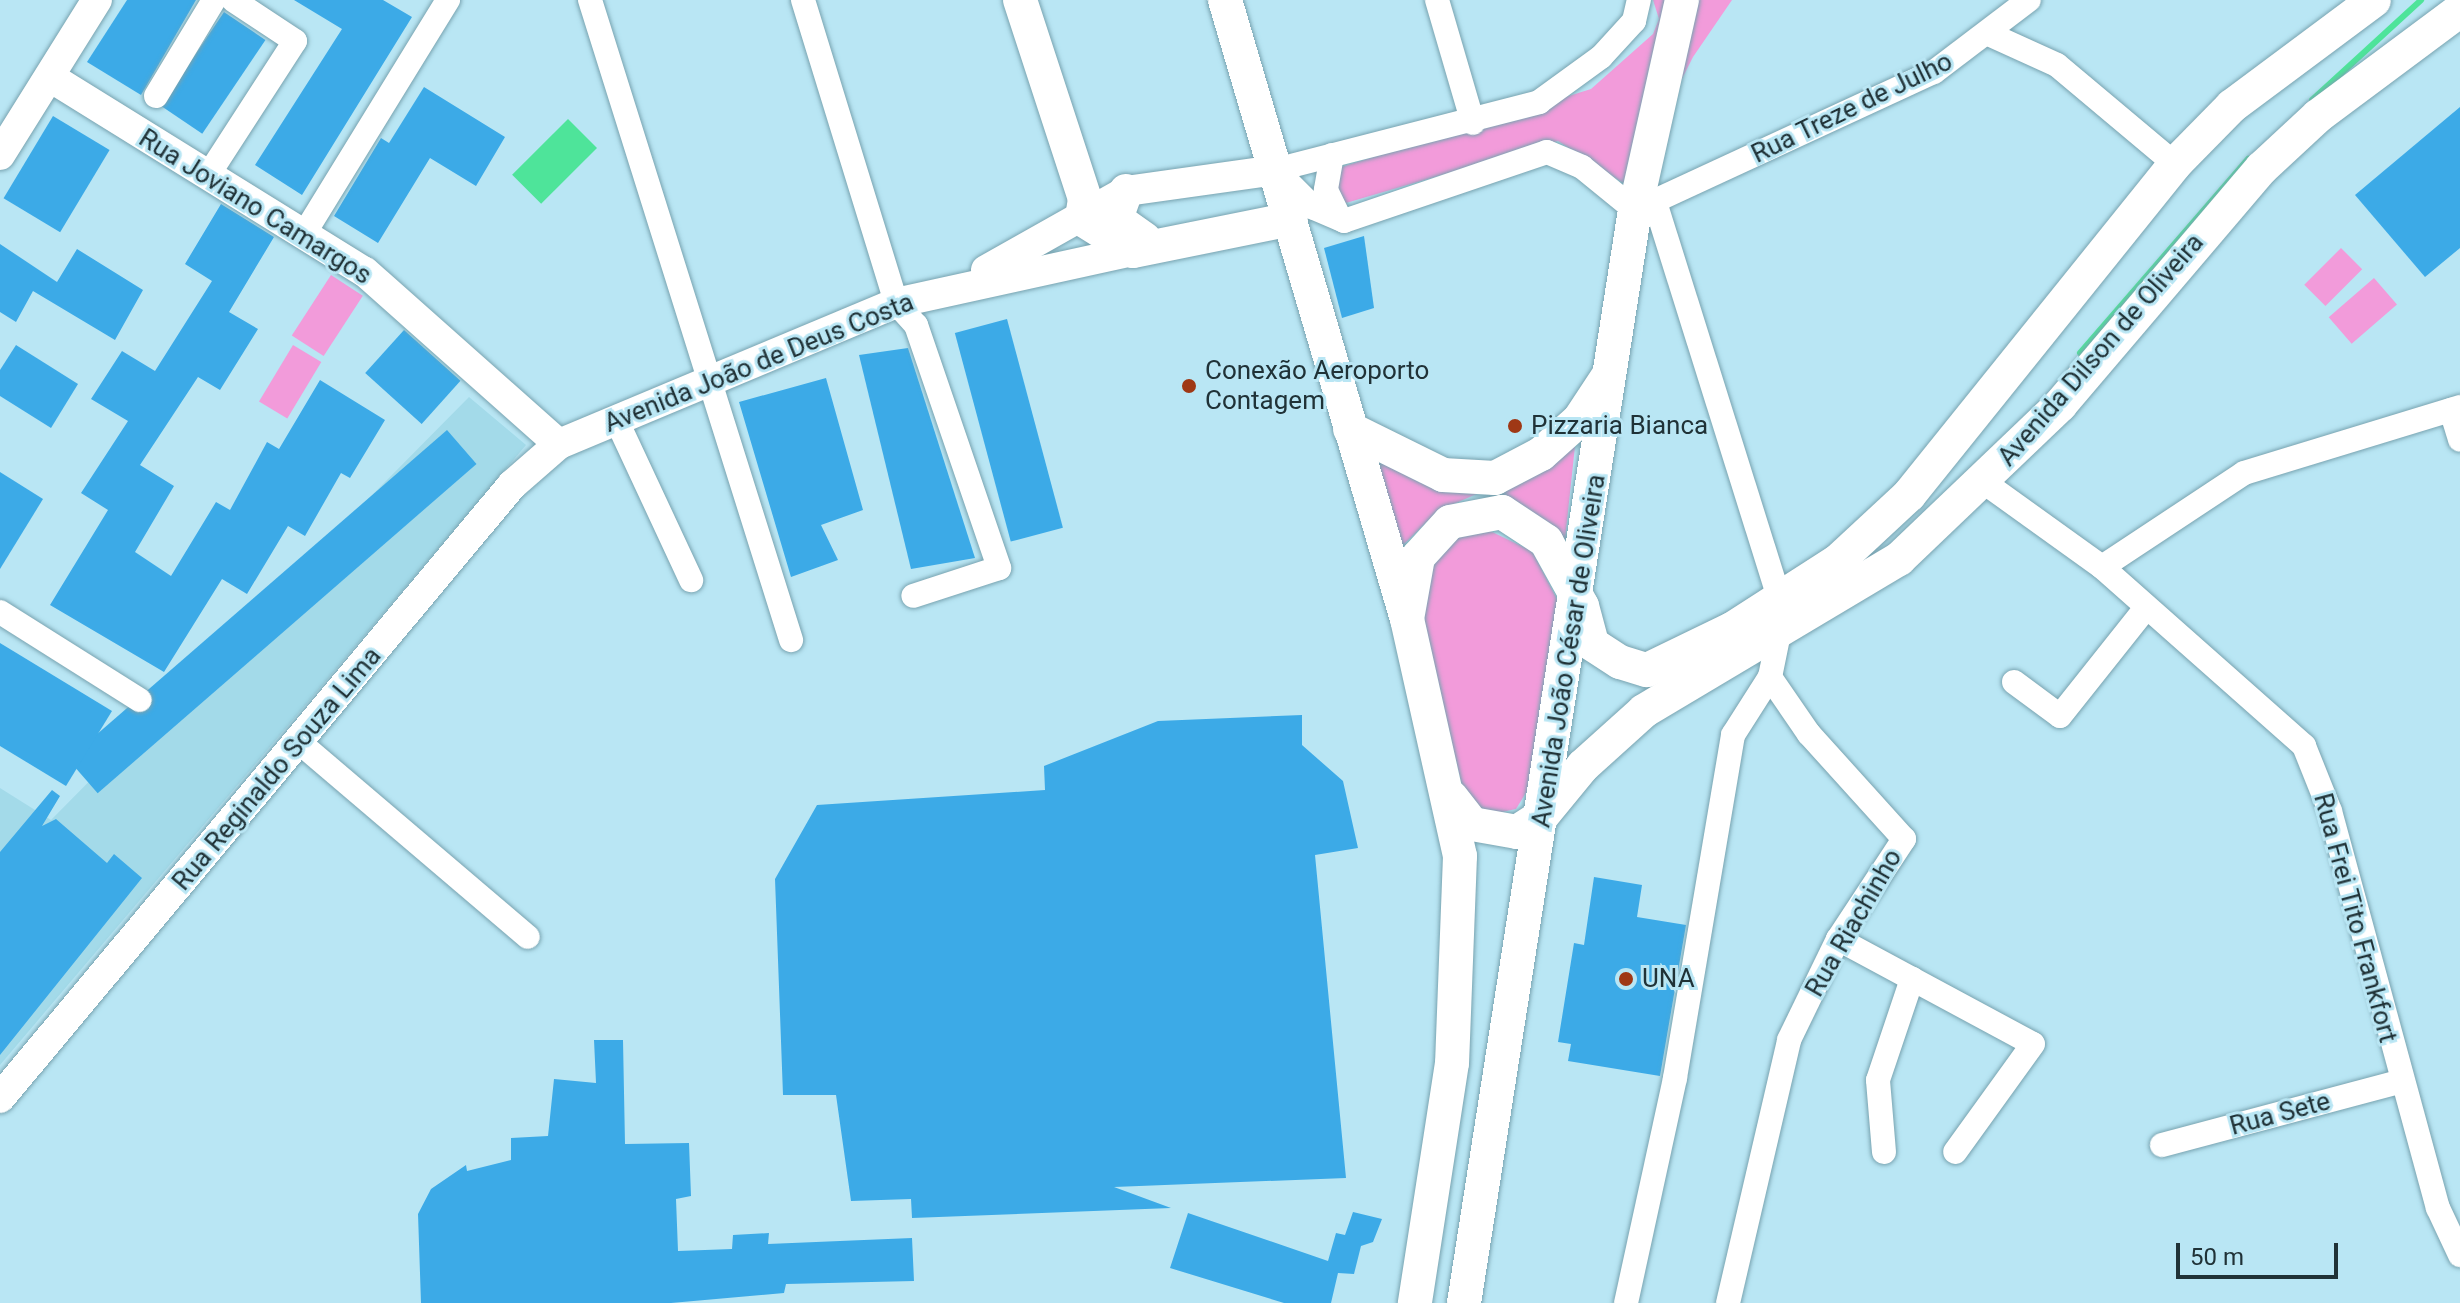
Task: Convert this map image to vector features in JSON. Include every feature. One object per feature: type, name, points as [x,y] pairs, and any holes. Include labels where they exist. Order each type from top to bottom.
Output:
[{"type":"main road","points":[[1020,0],[1085,199],[1082,219],[1149,248]]},
{"type":"main road","points":[[1225,0],[1407,619],[1451,797],[1460,856],[1456,1000],[1415,1303]]},
{"type":"main road","name":"Avenida João César de Oliveira","points":[[1464,1303],[1615,365],[1682,0]]},
{"type":"main road","name":"Avenida Dilson de Oliveira","points":[[1407,619],[1418,557],[1450,522],[1476,514],[1502,512],[1546,541],[1577,597],[1592,644],[1647,670],[1682,659],[1838,561],[1909,495],[2175,164],[2232,106],[2374,0]]},
{"type":"main road","name":"Avenida Dilson de Oliveira","points":[[1542,816],[1583,766],[1644,711],[1899,559],[1985,483],[2262,168],[2318,116],[2460,10]]},
{"type":"main road","points":[[1126,191],[1116,219],[1122,228],[1149,248]]},
{"type":"main road","name":"Avenida João de Deus Costa","points":[[1149,248],[1291,219]]},
{"type":"main road","points":[[1350,429],[1443,475],[1495,478],[1541,454],[1579,420],[1615,365]]},
{"type":"main road","points":[[1451,797],[1472,824],[1490,833],[1517,832],[1542,816]]},
{"type":"street","points":[[0,155],[97,0]]},
{"type":"street","points":[[156,96],[214,0]]},
{"type":"street","points":[[207,177],[295,41],[233,0]]},
{"type":"street","points":[[304,234],[448,0]]},
{"type":"street","points":[[590,0],[706,379],[791,640]]},
{"type":"street","points":[[803,0],[896,303],[916,325],[999,568],[913,596]]},
{"type":"street","points":[[1437,0],[1473,123]]},
{"type":"street","name":"Avenida João de Deus Costa","points":[[960,284],[1082,219],[1126,191],[1275,170],[1473,123],[1539,102],[1588,66],[1634,21],[1639,0]]},
{"type":"street","name":"Rua Treze de Julho","points":[[1645,206],[1934,72],[1991,35],[2029,0]]},
{"type":"street","points":[[1991,35],[2057,65],[2175,164]]},
{"type":"street","name":"Rua Joviano Camargos","points":[[50,77],[365,272],[559,444]]},
{"type":"street","points":[[1275,170],[1314,208],[1340,219],[1547,152],[1582,167],[1645,206],[1779,598]]},
{"type":"street","points":[[1332,155],[1326,190],[1340,219]]},
{"type":"street","name":"Avenida João de Deus Costa","points":[[559,444],[706,379],[896,303],[960,284],[1149,248]]},
{"type":"street","points":[[2102,567],[2244,473],[2456,409],[2460,440]]},
{"type":"street","points":[[616,419],[691,580]]},
{"type":"street","name":"Rua Reginaldo Souza Lima","points":[[0,1098],[300,743],[512,485],[559,444]]},
{"type":"street","name":"Rua Frei Tito Frankfort","points":[[1985,483],[2102,567],[2145,609],[2304,746],[2330,811],[2399,1082],[2449,1210],[2460,1255]]},
{"type":"street","points":[[2014,682],[2060,716],[2145,609]]},
{"type":"street","points":[[0,612],[140,700]]},
{"type":"street","points":[[1626,1303],[1675,1078],[1733,735],[1770,677],[1779,633]]},
{"type":"street","name":"Rua Riachinho","points":[[1728,1303],[1789,1040],[1838,939],[1904,839],[1809,734],[1770,677]]},
{"type":"street","points":[[300,743],[528,937]]},
{"type":"street","points":[[1838,939],[2033,1044],[1955,1152]]},
{"type":"street","points":[[1884,1152],[1878,1080],[1912,979]]},
{"type":"street","name":"Rua Sete","points":[[2162,1145],[2399,1082]]},
{"type":"shaded area","points":[[1653,0],[1732,0],[1693,57],[1628,186],[1558,141],[1346,203],[1335,189],[1335,169],[1591,89],[1653,34],[1659,19]]},
{"type":"shaded area","points":[[568,119],[597,148],[541,204],[512,175]]},
{"type":"shaded area","points":[[2341,248],[2362,269],[2325,306],[2304,285]]},
{"type":"shaded area","points":[[331,275],[363,296],[324,356],[292,335]]},
{"type":"shaded area","points":[[2374,278],[2397,304],[2352,344],[2329,317]]},
{"type":"shaded area","points":[[293,345],[321,362],[287,419],[259,402]]},
{"type":"shaded area","points":[[469,397],[526,445],[0,1065],[0,788],[51,820]]},
{"type":"shaded area","points":[[1575,446],[1565,540],[1527,508],[1481,492],[1438,511],[1401,547],[1370,457],[1438,482]]},
{"type":"shaded area","points":[[1486,529],[1532,551],[1559,603],[1527,791],[1516,809],[1497,813],[1479,808],[1463,789],[1420,619],[1434,560],[1456,534]]},
{"type":"building","points":[[127,0],[196,0],[141,95],[87,62]]},
{"type":"building","points":[[294,0],[383,0],[412,17],[302,195],[255,165],[342,29]]},
{"type":"building","points":[[224,12],[265,40],[202,134],[161,106]]},
{"type":"building","points":[[424,87],[505,137],[476,186],[430,158],[378,243],[334,216],[381,138],[389,143]]},
{"type":"building","points":[[2460,107],[2460,248],[2425,277],[2355,195]]},
{"type":"building","points":[[53,116],[110,150],[60,232],[4,198]]},
{"type":"building","points":[[221,204],[274,237],[229,312],[258,329],[220,390],[198,377],[140,465],[174,486],[135,552],[171,576],[216,502],[230,510],[267,442],[279,449],[320,380],[385,420],[350,478],[341,473],[305,536],[288,526],[247,594],[222,579],[164,672],[50,605],[108,510],[81,493],[128,421],[91,399],[122,351],[155,371],[212,281],[185,264]]},
{"type":"building","points":[[1364,236],[1374,308],[1342,318],[1324,248]]},
{"type":"building","points":[[0,244],[57,282],[77,249],[143,290],[115,340],[33,291],[16,322],[0,312]]},
{"type":"building","points":[[1007,319],[1063,528],[1011,542],[955,333]]},
{"type":"building","points":[[404,330],[460,381],[422,424],[365,373]]},
{"type":"building","points":[[16,345],[78,384],[51,428],[0,396],[0,370]]},
{"type":"building","points":[[908,348],[975,558],[911,569],[859,355]]},
{"type":"building","points":[[826,378],[863,510],[821,525],[838,560],[791,577],[739,402]]},
{"type":"building","points":[[447,430],[477,464],[98,793],[68,759]]},
{"type":"building","points":[[0,472],[43,499],[0,569]]},
{"type":"building","points":[[0,643],[112,711],[66,786],[0,746]]},
{"type":"building","points":[[1302,715],[1302,745],[1343,781],[1358,848],[1315,855],[1346,1178],[1114,1187],[1171,1208],[912,1218],[911,1199],[851,1201],[836,1095],[783,1095],[775,879],[817,805],[1045,790],[1044,766],[1158,721]]},
{"type":"building","points":[[52,790],[60,796],[42,826],[56,819],[107,863],[114,854],[142,878],[0,1055],[0,852]]},
{"type":"building","points":[[1594,877],[1642,885],[1637,917],[1686,925],[1660,1076],[1568,1061],[1571,1044],[1558,1042],[1574,943],[1584,945]]},
{"type":"building","points":[[594,1040],[623,1040],[625,1144],[689,1143],[691,1196],[676,1199],[678,1251],[732,1249],[733,1235],[769,1233],[768,1244],[912,1238],[914,1281],[786,1284],[784,1293],[671,1303],[421,1303],[418,1214],[431,1189],[466,1165],[467,1171],[511,1160],[511,1138],[548,1136],[554,1079],[596,1083]]},
{"type":"building","points":[[1353,1212],[1382,1219],[1373,1242],[1361,1246],[1354,1274],[1338,1273],[1331,1303],[1284,1303],[1170,1268],[1188,1213],[1328,1261],[1336,1233],[1345,1235]]},
{"type":"waterway","points":[[2312,100],[2421,0]]},
{"type":"waterway","points":[[2080,353],[2248,159]]},
{"type":"place","name":"Conexão Aeroporto Contagem","points":[[1189,386]]},
{"type":"place","name":"Pizzaria Bianca","points":[[1515,426]]},
{"type":"place","name":"UNA","points":[[1626,979]]}]
